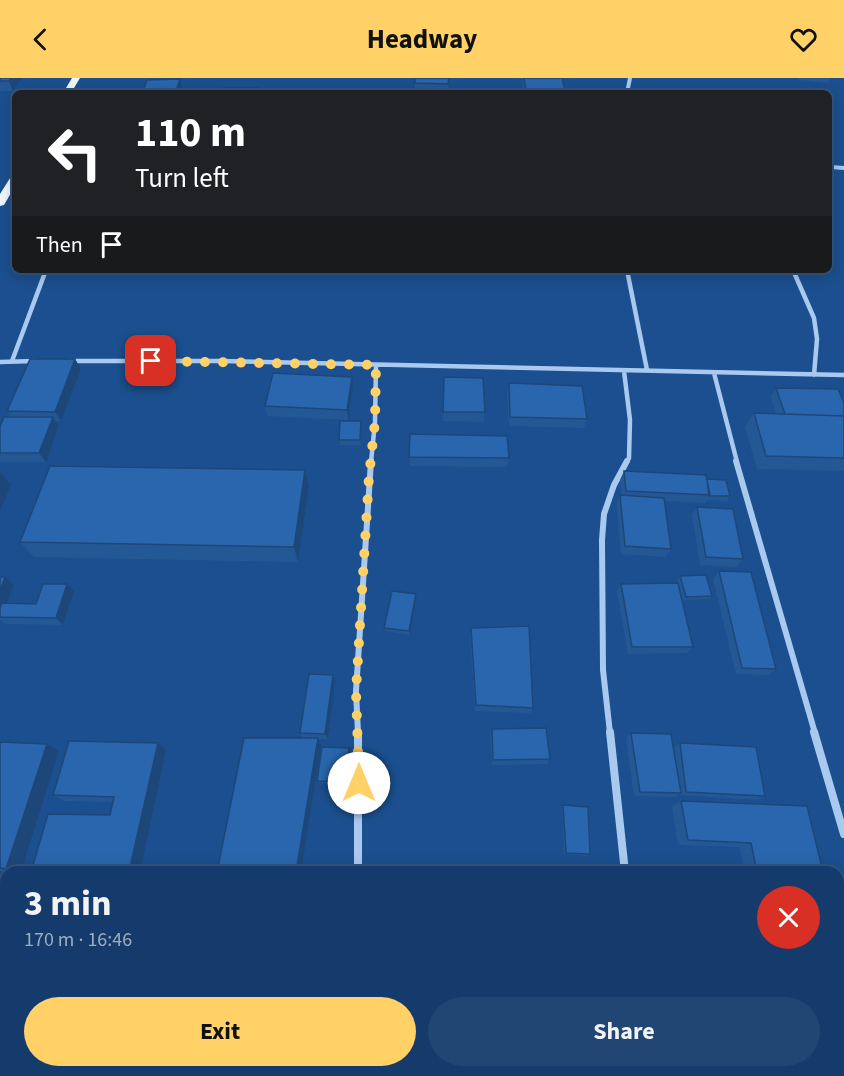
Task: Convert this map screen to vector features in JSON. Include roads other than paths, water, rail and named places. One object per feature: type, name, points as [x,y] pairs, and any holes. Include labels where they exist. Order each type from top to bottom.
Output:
[{"type":"main road","points":[[0,203],[12,182]]},
{"type":"street","points":[[12,361],[45,273]]},
{"type":"street","points":[[628,273],[646,370]]},
{"type":"street","points":[[793,273],[814,318],[817,339],[814,375]]},
{"type":"street","points":[[0,362],[47,361]]},
{"type":"street","points":[[58,361],[844,375]]},
{"type":"street","points":[[358,866],[360,760],[356,691],[369,476],[375,422],[376,365]]},
{"type":"street","points":[[624,371],[630,420],[629,458],[614,485],[604,514],[602,552],[603,670],[624,866]]},
{"type":"street","points":[[714,373],[750,514],[844,834]]}]
